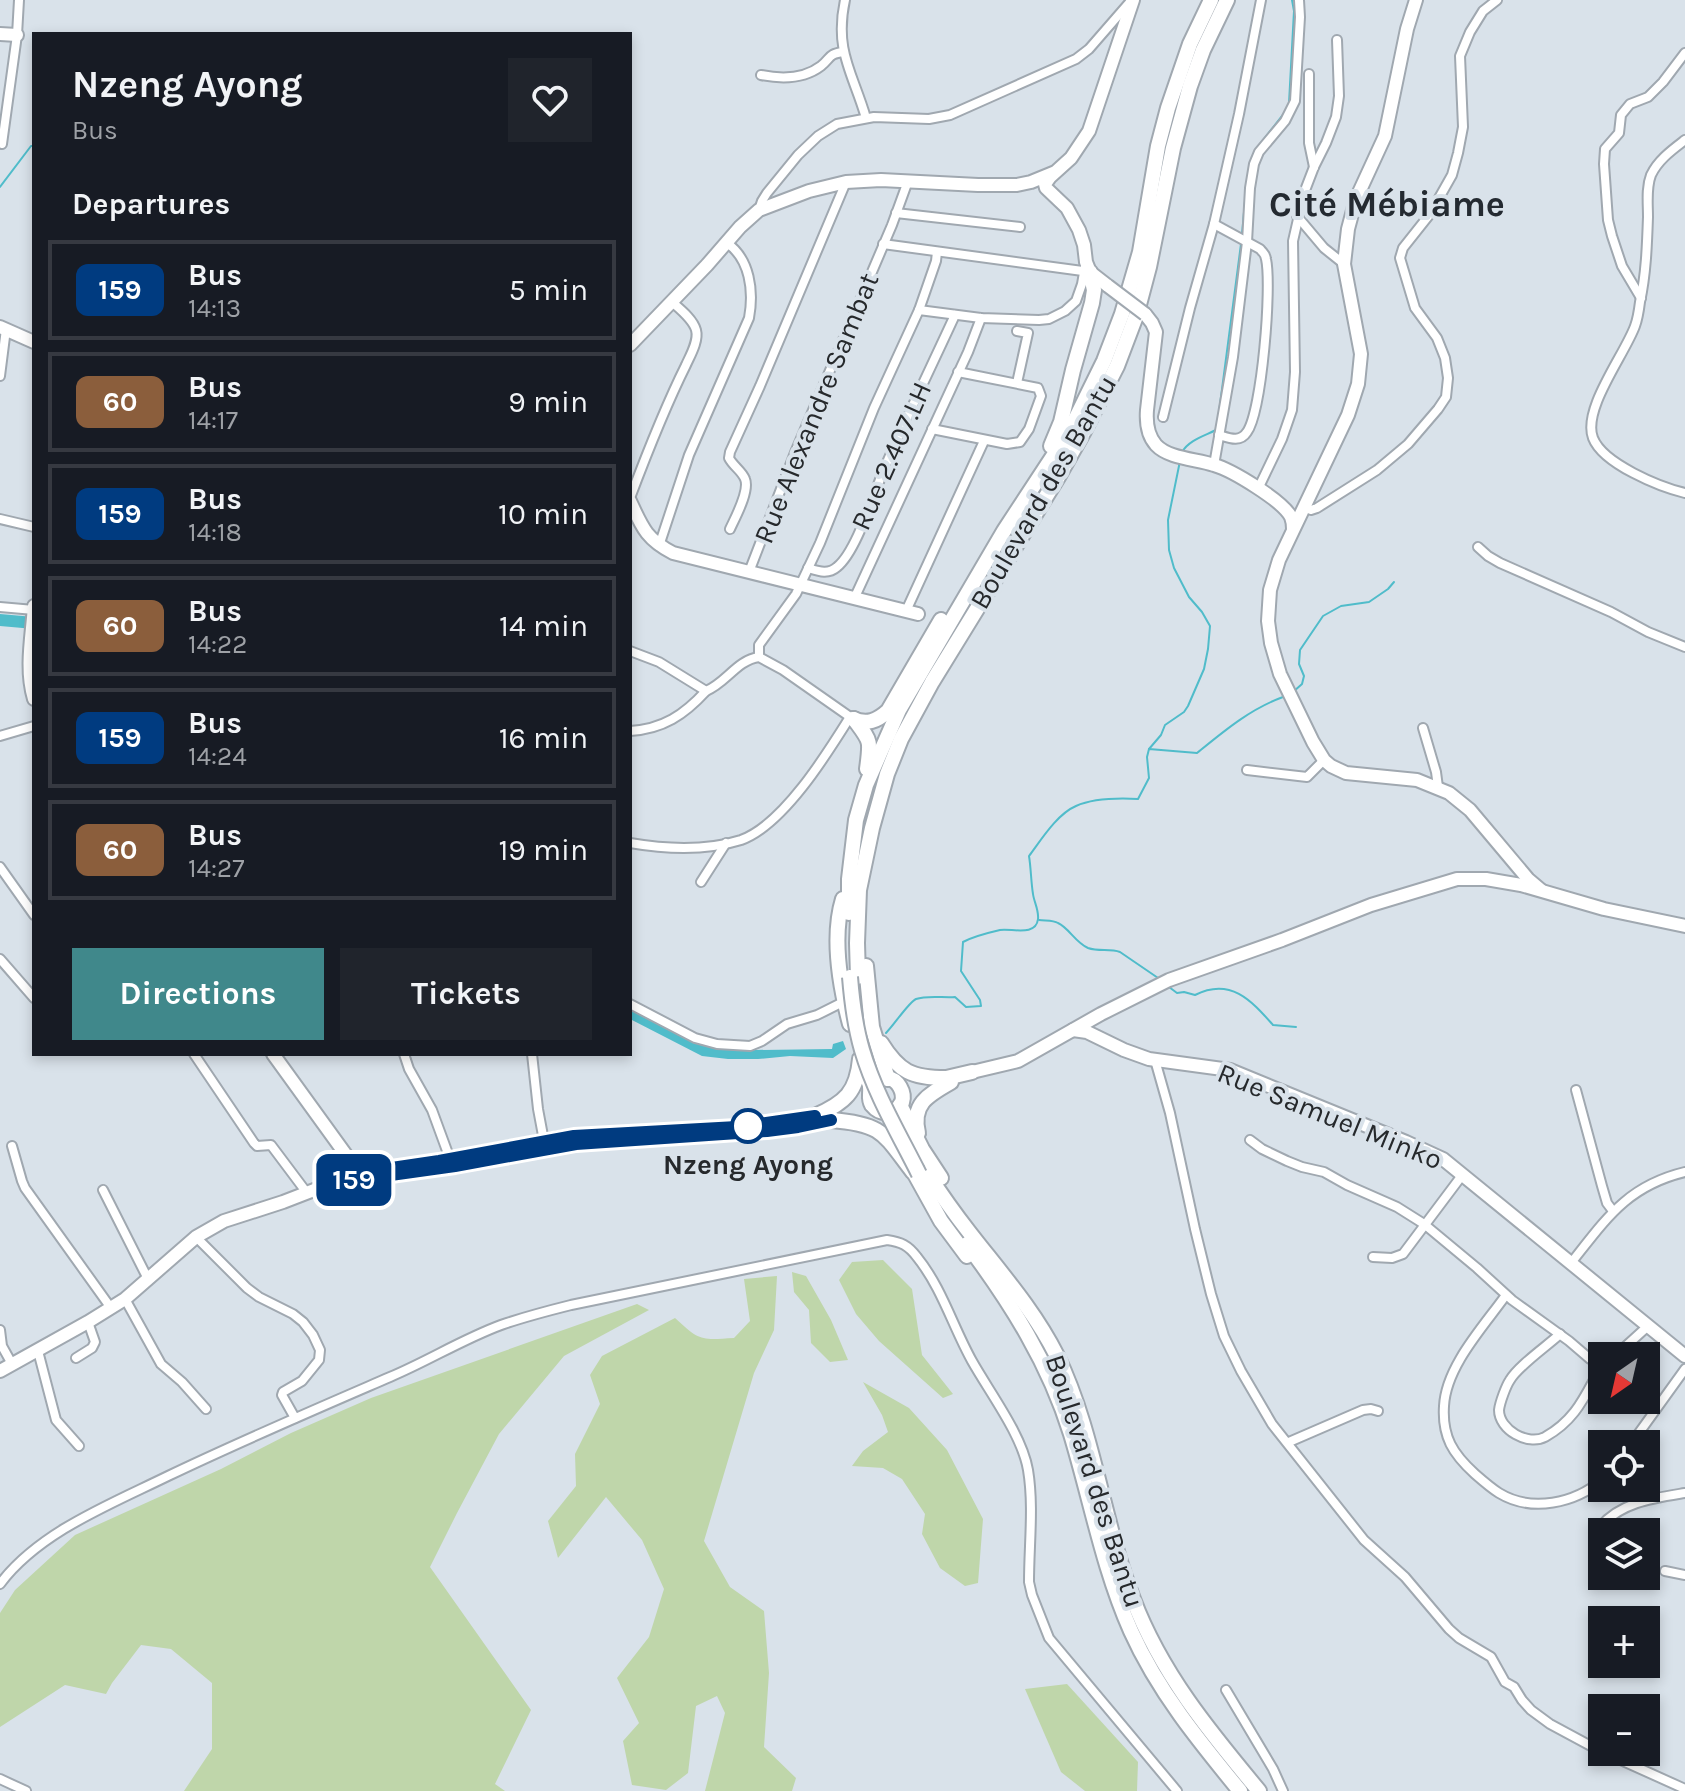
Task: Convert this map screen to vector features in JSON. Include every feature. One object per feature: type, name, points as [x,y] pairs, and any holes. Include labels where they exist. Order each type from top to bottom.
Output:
[{"type":"highway","name":"Boulevard des Bantu","points":[[854,977],[849,879],[856,820],[866,785],[899,710],[978,575],[1069,432],[1104,361],[1140,252],[1165,116],[1190,44],[1211,0]]},
{"type":"highway","name":"Boulevard des Bantu","points":[[854,977],[860,881],[887,774],[906,729],[966,623],[1058,477],[1117,366],[1136,316],[1149,267],[1173,148],[1186,101],[1203,50],[1227,0]]},
{"type":"highway","points":[[1087,269],[1094,296]]},
{"type":"highway","points":[[1031,490],[1061,422],[1094,296],[1100,286],[1108,286]]},
{"type":"highway","points":[[852,718],[874,721],[888,711],[952,602],[965,583],[978,575]]},
{"type":"highway","points":[[852,718],[866,733],[870,744],[866,785]]},
{"type":"highway","points":[[866,853],[864,943],[872,1030],[893,1081],[902,1089],[902,1102],[922,1149],[1000,1258],[1038,1318],[1050,1359]]},
{"type":"highway","points":[[849,879],[837,929],[845,1001],[874,1101],[921,1175]]},
{"type":"highway","points":[[854,977],[853,1012],[865,1059],[895,1128],[921,1175]]},
{"type":"highway","points":[[872,1030],[892,1060],[904,1070],[917,1077],[948,1080]]},
{"type":"highway","points":[[815,1116],[838,1105],[850,1093],[857,1080],[860,1059]]},
{"type":"highway","points":[[815,1116],[874,1101],[894,1110],[902,1102],[972,1072]]},
{"type":"highway","points":[[874,1101],[878,1080],[923,1083],[948,1080]]},
{"type":"highway","points":[[922,1149],[916,1121],[919,1108],[948,1080]]},
{"type":"highway","points":[[831,1120],[874,1101]]},
{"type":"highway","points":[[831,1120],[854,1122],[877,1130],[921,1175]]},
{"type":"highway","name":"Boulevard des Bantu","points":[[921,1175],[931,1195],[1050,1359],[1081,1418],[1117,1553],[1143,1624],[1186,1700],[1259,1791]]},
{"type":"highway","name":"Boulevard des Bantu","points":[[1050,1359],[1106,1562],[1132,1633],[1177,1712],[1240,1791]]},
{"type":"street","points":[[2,144],[19,0]]},
{"type":"street","points":[[845,0],[842,14],[843,52],[866,118]]},
{"type":"street","points":[[759,210],[767,193],[792,161],[812,141],[837,124],[866,118],[929,119],[950,115],[1048,73],[1083,54],[1133,0]]},
{"type":"street","points":[[919,310],[981,318],[1039,320],[1058,316],[1076,301],[1087,269],[1084,245],[1067,208],[1045,184],[1071,158],[1089,131],[1133,0]]},
{"type":"street","points":[[1163,417],[1214,224],[1261,0]]},
{"type":"street","points":[[1214,465],[1233,357],[1254,164],[1259,152],[1285,121],[1295,101],[1299,0]]},
{"type":"street","points":[[1416,0],[1385,136],[1351,215],[1344,264],[1360,343],[1360,376],[1348,415],[1275,570],[1267,614],[1275,657],[1289,694],[1324,760],[1338,770],[1355,775],[1408,778],[1449,793],[1470,810],[1528,879],[1541,890]]},
{"type":"street","points":[[1304,504],[1311,510],[1317,508],[1377,470],[1408,444],[1446,397],[1448,378],[1445,358],[1437,338],[1415,308],[1400,258],[1403,248],[1430,214],[1452,175],[1463,127],[1460,56],[1483,11],[1497,0]]},
{"type":"street","points":[[0,34],[17,35]]},
{"type":"street","points":[[1258,489],[1292,410],[1295,372],[1293,241],[1297,216],[1338,107],[1337,40]]},
{"type":"street","points":[[761,75],[776,78],[797,76],[822,65],[830,56],[843,52]]},
{"type":"street","points":[[1641,298],[1622,266],[1608,220],[1605,149],[1619,133],[1621,115],[1630,104],[1648,97],[1685,53]]},
{"type":"street","points":[[1309,74],[1309,143],[1314,167]]},
{"type":"street","points":[[1685,140],[1665,155],[1652,173],[1649,183],[1647,260],[1636,325],[1603,388],[1595,408],[1592,435],[1597,446],[1620,464],[1651,481],[1685,493]]},
{"type":"street","points":[[1026,184],[1053,173]]},
{"type":"street","points":[[632,343],[759,210],[809,191],[869,180],[1026,184],[1053,195]]},
{"type":"street","name":"Rue Alexandre Sambat","points":[[749,572],[796,450],[908,181]]},
{"type":"street","points":[[730,529],[747,484],[729,458],[730,452],[846,182]]},
{"type":"street","points":[[896,213],[1020,227]]},
{"type":"street","points":[[1297,216],[1324,248],[1344,264]]},
{"type":"street","points":[[1214,224],[1260,249],[1266,259],[1267,311],[1259,392],[1247,432],[1240,439],[1219,435]]},
{"type":"street","points":[[659,546],[689,455],[749,318],[752,303],[747,273],[735,248],[727,243]]},
{"type":"street","points":[[883,244],[1087,269],[1145,314],[1156,332],[1146,422],[1151,438],[1163,450],[1214,465],[1258,489],[1289,514],[1293,529]]},
{"type":"street","points":[[759,657],[759,645],[800,586],[830,519],[874,408],[919,310],[937,252]]},
{"type":"street","points":[[632,494],[696,338],[692,323],[672,302]]},
{"type":"street","name":"Rue 2.407.LH","points":[[808,568],[833,571],[844,560],[955,315]]},
{"type":"street","points":[[854,599],[981,318]]},
{"type":"street","points":[[0,376],[3,328],[32,341]]},
{"type":"street","points":[[1017,331],[1028,333],[1017,383]]},
{"type":"street","points":[[932,429],[1007,444],[1020,442],[1029,429],[1041,396],[1038,388],[958,372]]},
{"type":"street","points":[[632,503],[652,541],[673,553],[912,612],[984,441]]},
{"type":"street","points":[[1276,501],[1297,506],[1304,504]]},
{"type":"street","points":[[0,519],[32,527]]},
{"type":"street","points":[[1478,547],[1500,563],[1685,647]]},
{"type":"street","points":[[0,607],[32,610]]},
{"type":"street","points":[[32,631],[32,672]]},
{"type":"street","points":[[632,652],[659,662],[706,691]]},
{"type":"street","points":[[632,731],[649,730],[666,724],[746,660],[759,657],[852,718],[798,792],[759,830],[741,840],[697,847],[632,843]]},
{"type":"street","points":[[0,736],[32,727]]},
{"type":"street","points":[[1423,728],[1438,787]]},
{"type":"street","points":[[1247,770],[1307,777],[1324,760]]},
{"type":"street","points":[[701,882],[726,843]]},
{"type":"street","points":[[0,867],[32,912]]},
{"type":"street","points":[[1507,882],[1519,878],[1519,867]]},
{"type":"street","points":[[972,1072],[1018,1061],[1164,982],[1371,905],[1457,879],[1507,882],[1604,909],[1685,926]]},
{"type":"street","points":[[0,959],[32,996]]},
{"type":"street","points":[[632,1005],[695,1038],[717,1044],[750,1046],[787,1024],[817,1015],[845,1001]]},
{"type":"street","points":[[1101,1014],[1095,1026],[1103,1040]]},
{"type":"street","name":"Rue Samuel Minko","points":[[1073,1030],[1087,1032],[1132,1054],[1155,1060],[1230,1070],[1443,1159],[1685,1356]]},
{"type":"street","points":[[195,1056],[254,1143],[257,1146],[271,1145],[307,1193]]},
{"type":"street","points":[[274,1056],[357,1177]]},
{"type":"street","points":[[405,1056],[432,1110],[450,1159]]},
{"type":"street","points":[[532,1056],[544,1141]]},
{"type":"street","points":[[1155,1060],[1170,1113],[1201,1255],[1224,1336],[1272,1424],[1364,1540],[1405,1577],[1449,1629],[1491,1657],[1505,1682],[1514,1687],[1531,1710],[1588,1744]]},
{"type":"street","points":[[1577,1094],[1607,1203],[1613,1211]]},
{"type":"street","points":[[0,1330],[6,1367],[125,1299],[196,1237],[224,1221],[357,1177],[574,1136],[737,1127],[815,1116]]},
{"type":"street","points":[[357,1177],[455,1166],[563,1145],[767,1131],[831,1120]]},
{"type":"street","points":[[1250,1140],[1287,1161],[1324,1172],[1397,1207],[1424,1224],[1506,1295],[1588,1357]]},
{"type":"street","points":[[12,1146],[25,1188],[111,1308]]},
{"type":"street","points":[[1571,1263],[1624,1201],[1650,1183],[1685,1172]]},
{"type":"street","points":[[1373,1257],[1392,1258],[1403,1254],[1463,1174]]},
{"type":"street","points":[[103,1190],[148,1279]]},
{"type":"street","points":[[196,1237],[247,1288],[293,1314],[313,1335],[320,1350],[319,1360],[302,1381],[282,1395],[295,1418]]},
{"type":"street","points":[[0,1584],[30,1554],[71,1524],[116,1500],[498,1326],[536,1313],[887,1240],[904,1243],[917,1256],[1024,1457],[1029,1482],[1029,1582],[1049,1638],[1177,1791]]},
{"type":"street","points":[[1506,1295],[1460,1359],[1450,1382],[1444,1404],[1448,1444],[1482,1480],[1500,1494],[1516,1500],[1555,1503],[1588,1491]]},
{"type":"street","points":[[125,1299],[161,1364],[206,1409]]},
{"type":"street","points":[[76,1358],[92,1348],[95,1342],[88,1322]]},
{"type":"street","points":[[1630,1342],[1648,1326]]},
{"type":"street","points":[[1560,1334],[1510,1380],[1499,1410],[1504,1424],[1520,1438],[1542,1439],[1564,1424],[1588,1392]]},
{"type":"street","points":[[38,1351],[56,1420],[79,1446]]},
{"type":"street","points":[[1641,1430],[1685,1369]]},
{"type":"street","points":[[1289,1442],[1363,1410],[1378,1411]]},
{"type":"street","points":[[1610,1518],[1645,1500],[1685,1493]]},
{"type":"street","points":[[1665,1571],[1685,1575]]},
{"type":"street","points":[[1226,1690],[1283,1791]]},
{"type":"street","points":[[1633,1766],[1685,1789]]},
{"type":"street","points":[[0,1779],[26,1791]]},
{"type":"green space","points":[[883,1260],[912,1289],[922,1355],[953,1394],[943,1398],[879,1341],[856,1314],[839,1280],[852,1262]]},
{"type":"green space","points":[[792,1272],[806,1276],[831,1320],[848,1360],[830,1362],[811,1343],[809,1310],[794,1292]]},
{"type":"green space","points":[[777,1276],[774,1330],[754,1373],[704,1541],[730,1587],[764,1611],[769,1673],[764,1747],[796,1778],[792,1791],[705,1791],[725,1713],[717,1696],[696,1706],[688,1773],[666,1790],[632,1785],[623,1741],[639,1723],[617,1678],[649,1637],[664,1589],[642,1540],[606,1497],[558,1558],[548,1521],[576,1486],[575,1454],[600,1404],[590,1375],[602,1356],[675,1318],[701,1337],[734,1338],[750,1321],[744,1279]]},
{"type":"green space","points":[[637,1304],[649,1310],[564,1356],[499,1434],[430,1567],[531,1710],[495,1784],[505,1791],[184,1791],[212,1749],[212,1683],[171,1649],[141,1645],[106,1694],[65,1685],[0,1727],[0,1613],[15,1590],[75,1535],[371,1398]]},
{"type":"green space","points":[[863,1382],[909,1408],[947,1450],[983,1519],[978,1583],[965,1586],[940,1568],[922,1534],[925,1514],[902,1479],[883,1468],[852,1466],[863,1451],[888,1432]]},
{"type":"green space","points":[[1067,1684],[1138,1762],[1137,1791],[1085,1791],[1061,1772],[1025,1689]]},
{"type":"water","points":[[0,614],[32,617],[32,629],[0,626]]},
{"type":"water","points":[[632,1009],[716,1048],[832,1049],[833,1044],[843,1041],[846,1049],[833,1058],[790,1056],[728,1059],[702,1056],[632,1020]]},
{"type":"waterway","points":[[1289,103],[1292,0]]},
{"type":"waterway","points":[[1257,148],[1285,112]]},
{"type":"waterway","points":[[0,187],[32,146]]},
{"type":"waterway","points":[[1242,234],[1245,201]]},
{"type":"waterway","points":[[1218,420],[1241,244]]},
{"type":"waterway","points":[[1182,452],[1193,441],[1216,430]]},
{"type":"waterway","points":[[1149,749],[1165,725],[1188,706],[1204,669],[1208,649],[1210,626],[1189,597],[1174,568],[1169,550],[1168,520],[1180,461]]},
{"type":"waterway","points":[[1293,692],[1302,684],[1304,676],[1299,664],[1300,650],[1323,616],[1341,606],[1369,602],[1394,582]]},
{"type":"waterway","points":[[886,1033],[916,999],[955,997],[966,1007],[981,1006],[961,971],[963,942],[1000,930],[1028,930],[1036,925],[1038,912],[1029,856],[1062,815],[1091,801],[1138,799],[1149,778],[1149,749],[1197,753],[1248,714],[1283,697]]},
{"type":"waterway","points":[[1039,920],[1058,923],[1088,948],[1120,952],[1161,980]]},
{"type":"waterway","points":[[1169,987],[1177,993],[1195,995],[1207,990],[1229,990],[1248,1000],[1273,1025],[1296,1027]]},
{"type":"bus line","name":"159","points":[[815,1116],[737,1127],[574,1136],[358,1173],[347,1178],[355,1180],[455,1166],[563,1145],[737,1134],[831,1120]]},
{"type":"place","name":"Nzeng Ayong","points":[[748,1126]]},
{"type":"district","name":"Cité Mébiame","points":[[1387,204]]}]
